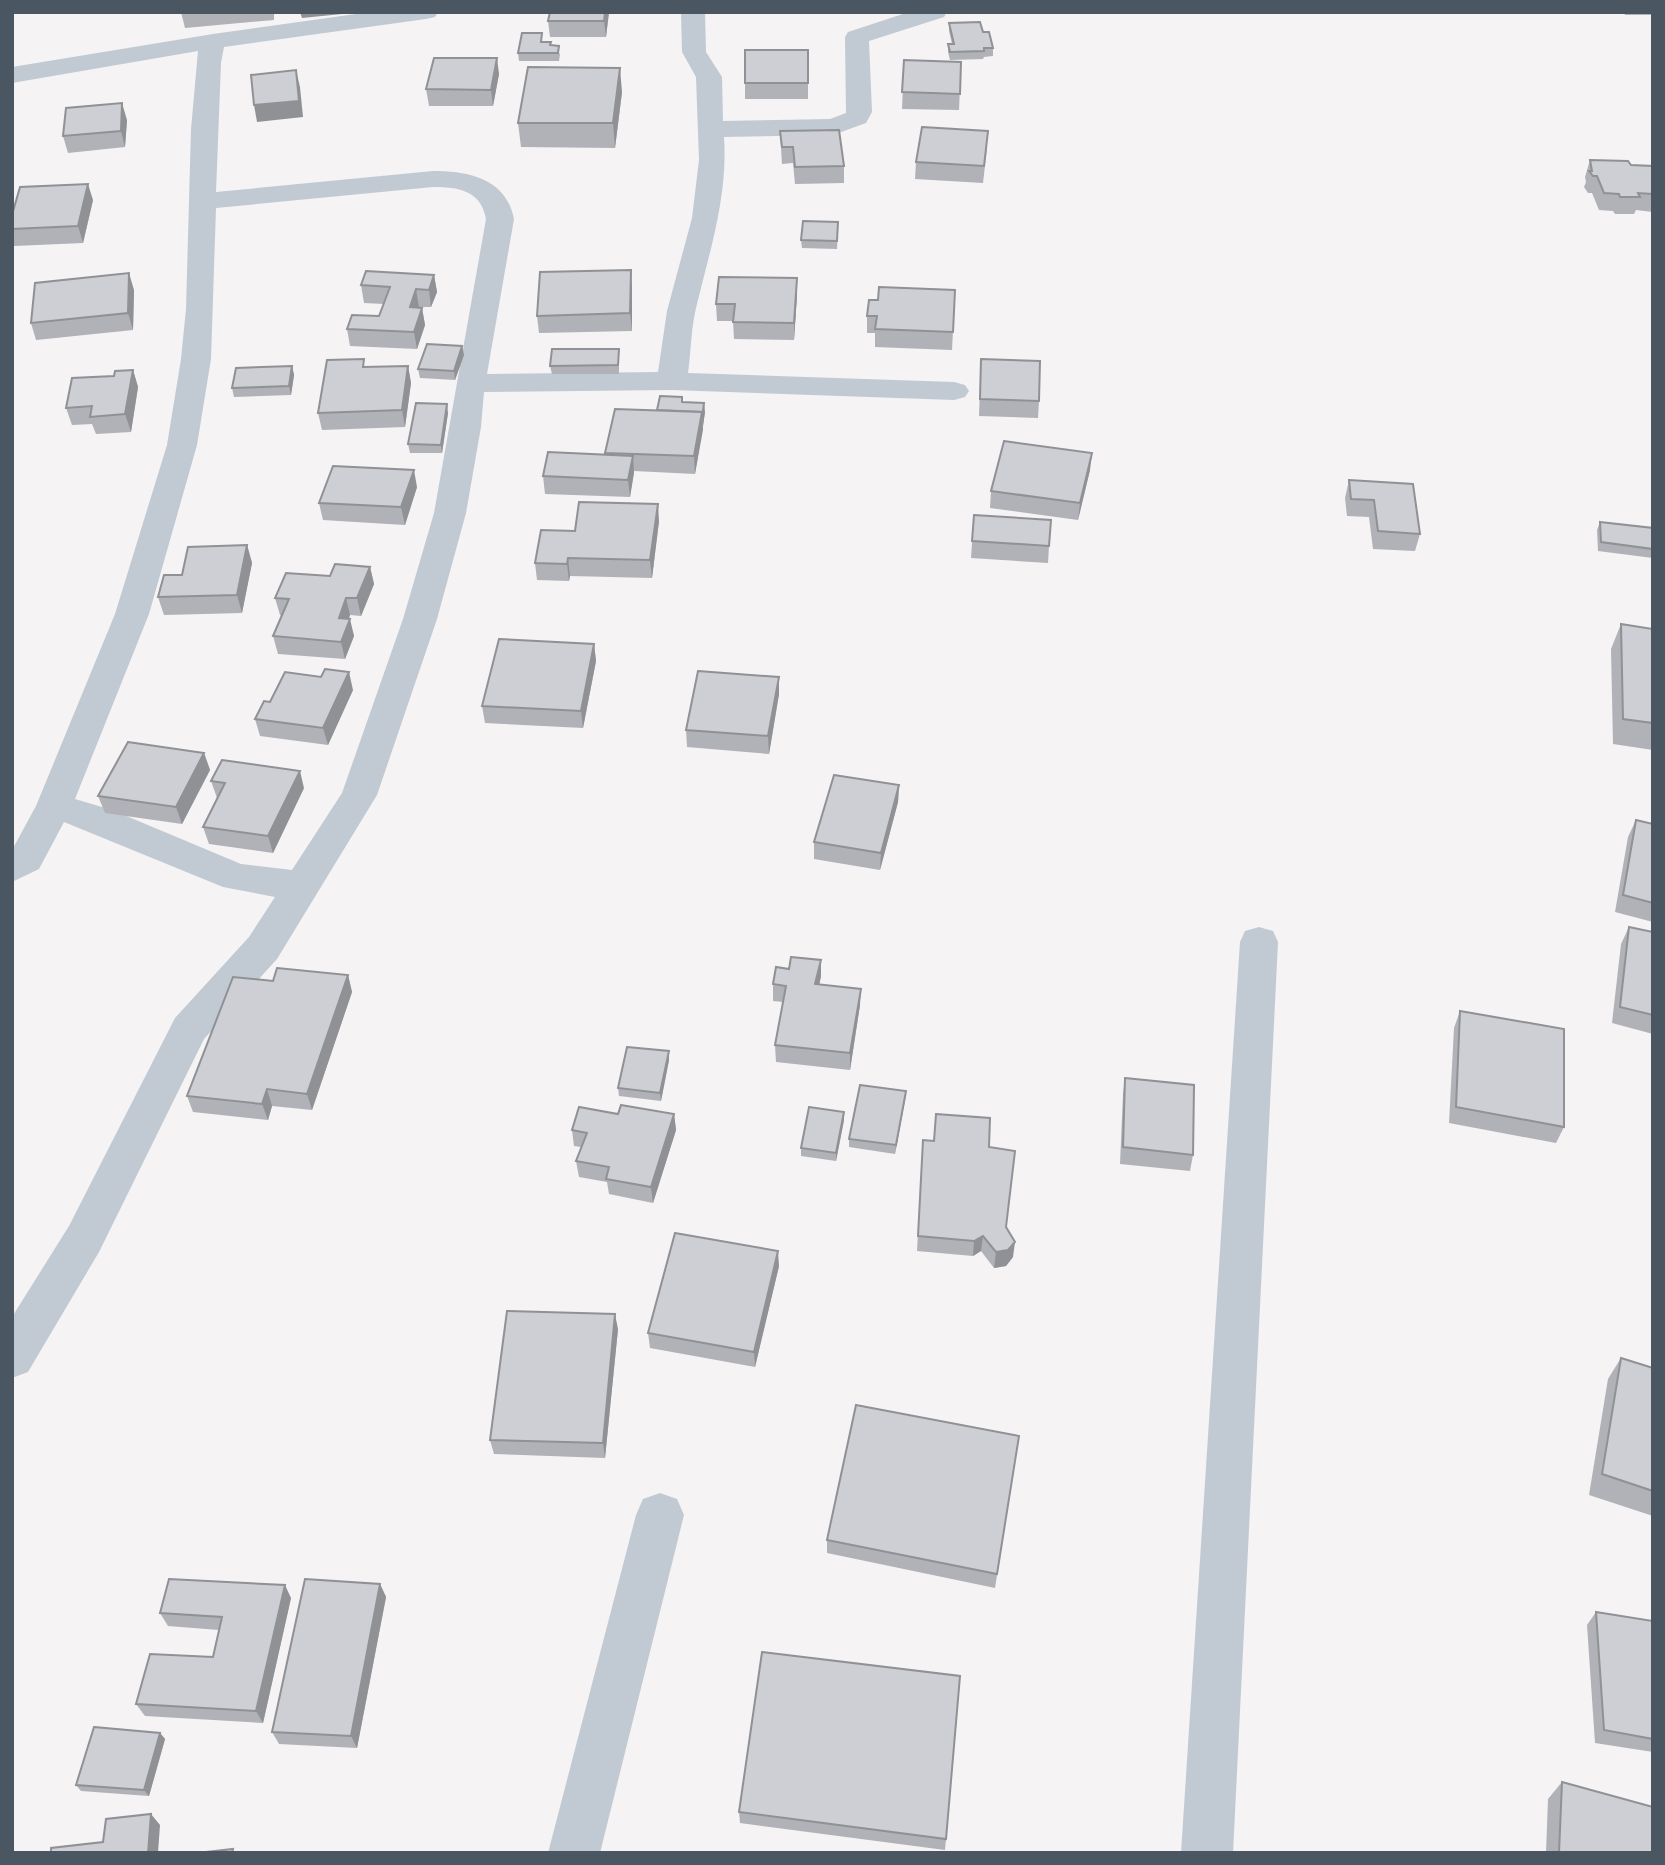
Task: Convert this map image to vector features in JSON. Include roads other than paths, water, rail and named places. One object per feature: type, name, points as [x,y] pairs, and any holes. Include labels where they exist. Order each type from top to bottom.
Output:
[{"type":"street","points":[[12,75],[213,41],[426,12]]},
{"type":"street","points":[[672,381],[681,311],[706,218],[712,160],[709,77],[694,52],[693,12]]},
{"type":"street","points":[[710,129],[833,127],[857,118],[857,37],[935,12]]},
{"type":"street","points":[[12,868],[26,859],[54,806],[132,614],[182,445],[197,346],[205,108],[213,41]]},
{"type":"street","points":[[12,1358],[84,1239],[189,1029],[263,948],[359,795],[393,700],[450,513],[500,219],[499,207],[482,188],[462,180],[421,181],[202,201]]},
{"type":"street","points":[[470,383],[672,381],[954,391]]},
{"type":"street","points":[[54,806],[99,820],[236,877],[302,886]]},
{"type":"street","points":[[1207,1853],[1259,942]]},
{"type":"street","points":[[574,1853],[660,1515]]}]
